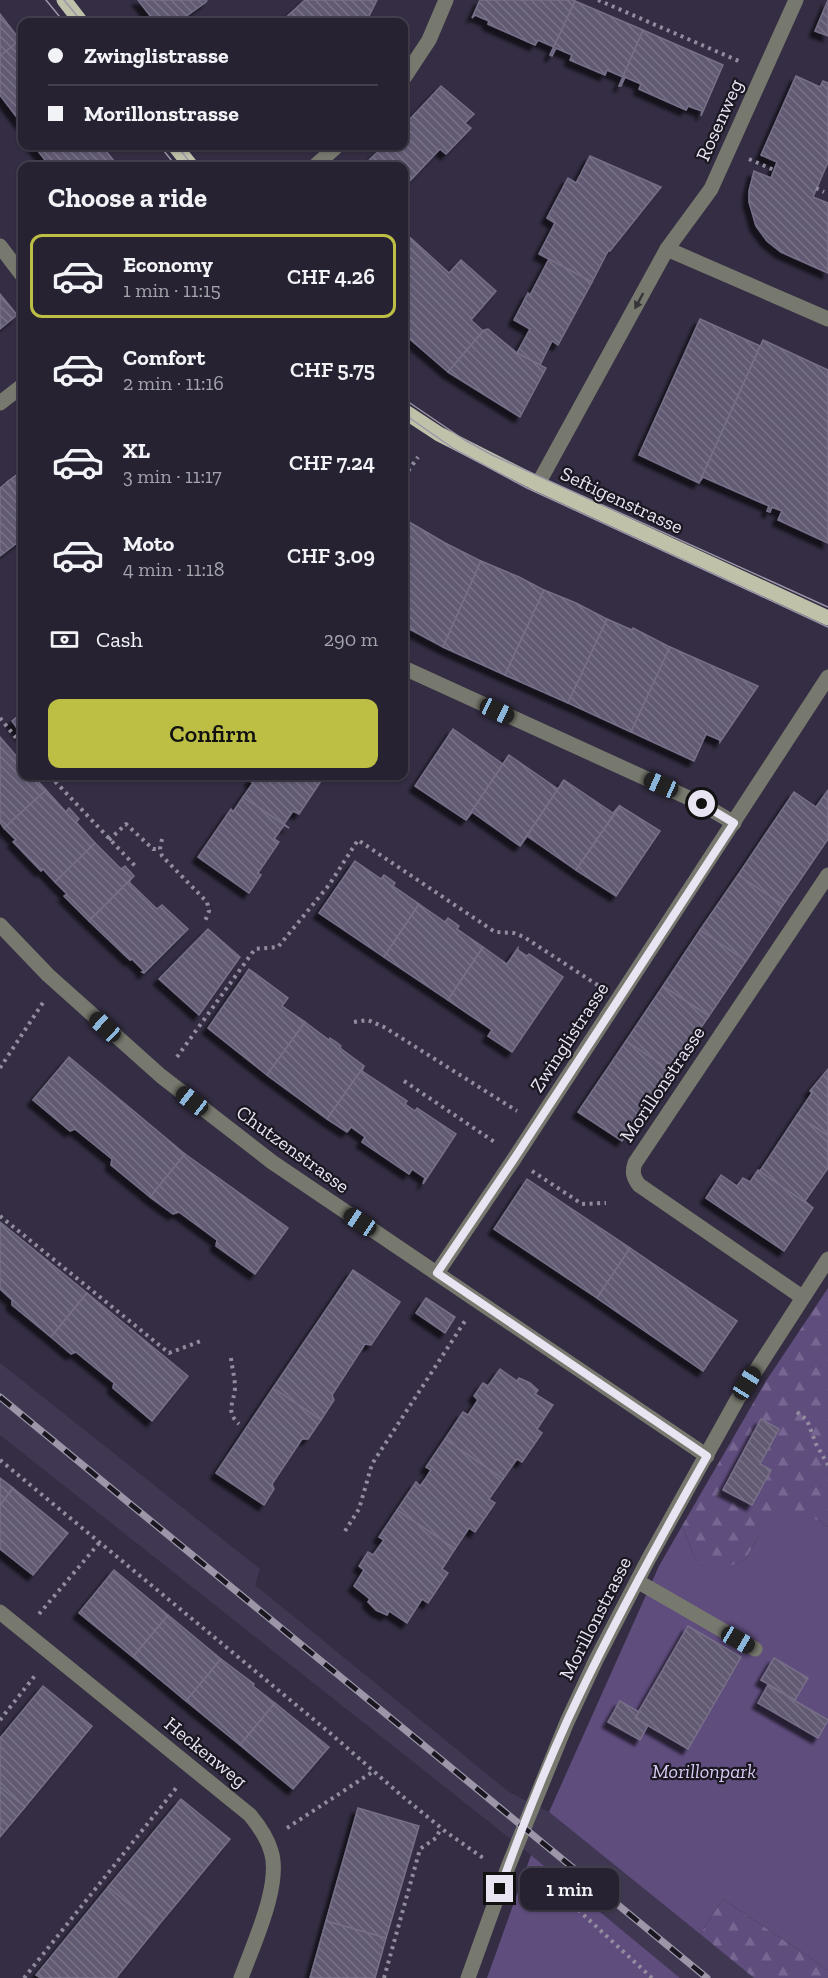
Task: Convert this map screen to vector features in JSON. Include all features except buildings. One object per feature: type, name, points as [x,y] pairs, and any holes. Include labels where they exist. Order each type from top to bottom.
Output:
[{"type":"main road","points":[[63,0],[78,18]]},
{"type":"main road","points":[[178,150],[188,162]]},
{"type":"main road","name":"Seftigenstrasse","points":[[408,414],[439,434],[538,484],[828,618]]},
{"type":"street","points":[[408,72],[429,40],[446,0]]},
{"type":"street","name":"Rosenweg","points":[[538,484],[667,249],[711,189],[796,0]]},
{"type":"street","points":[[319,162],[333,150]]},
{"type":"street","points":[[0,246],[18,270]]},
{"type":"street","points":[[667,249],[828,319]]},
{"type":"street","points":[[0,403],[18,389]]},
{"type":"street","points":[[408,670],[702,804],[734,823]]},
{"type":"street","name":"Zwinglistrasse","points":[[437,1273],[514,1159],[828,677]]},
{"type":"street","name":"Morillonstrasse","points":[[802,1297],[639,1185],[633,1176],[633,1170],[635,1163],[828,874]]},
{"type":"street","name":"Chutzenstrasse","points":[[0,925],[48,975],[169,1082],[272,1162],[707,1456]]},
{"type":"street","name":"Morillonstrasse","points":[[468,1978],[508,1867],[567,1722],[637,1581],[737,1400],[828,1259]]},
{"type":"street","points":[[637,1581],[755,1650]]},
{"type":"street","name":"Heckenweg","points":[[0,1612],[250,1815],[266,1839],[272,1852],[274,1874],[270,1896],[241,1978]]},
{"type":"path","points":[[598,0],[746,64]]},
{"type":"path","points":[[816,188],[824,192]]},
{"type":"path","points":[[408,471],[418,457]]},
{"type":"path","points":[[0,718],[18,740]]},
{"type":"path","points":[[54,780],[137,868]]},
{"type":"path","points":[[109,840],[126,824],[153,849],[160,849]]},
{"type":"path","points":[[162,839],[160,849],[166,861],[207,902],[208,914],[204,924]]},
{"type":"path","points":[[175,1060],[255,949],[278,947],[329,885],[358,840],[495,932],[524,937],[604,990]]},
{"type":"path","points":[[0,1068],[46,998]]},
{"type":"path","points":[[354,1022],[368,1020],[384,1027],[520,1113]]},
{"type":"path","points":[[404,1081],[499,1145]]},
{"type":"path","points":[[514,1159],[582,1204],[606,1203]]},
{"type":"path","points":[[0,1216],[169,1353],[201,1341]]},
{"type":"path","points":[[345,1531],[359,1509],[372,1464],[467,1318]]},
{"type":"path","points":[[231,1358],[235,1388],[231,1408],[232,1418],[239,1424]]},
{"type":"path","points":[[796,1412],[807,1420],[816,1444],[828,1465]]},
{"type":"path","points":[[0,1460],[330,1732],[441,1828],[487,1861]]},
{"type":"path","points":[[24,1631],[100,1542]]},
{"type":"path","points":[[0,1720],[30,1683]]},
{"type":"path","points":[[266,1839],[281,1833],[374,1771]]},
{"type":"path","points":[[24,1978],[180,1783]]},
{"type":"path","points":[[384,1978],[420,1849],[435,1838],[441,1828]]},
{"type":"path","points":[[508,1867],[534,1875],[574,1907],[652,1978]]},
{"type":"shaded area","points":[[0,1363],[260,1569],[255,1585],[509,1792],[549,1812],[754,1978],[680,1978],[531,1855],[0,1435]]},
{"type":"green space","points":[[828,1288],[828,1527],[819,1520],[759,1536],[745,1560],[713,1574],[695,1558],[682,1526],[766,1381]]},
{"type":"green space","name":"Morillonpark","points":[[784,1513],[819,1520],[828,1527],[828,1970],[723,1899],[700,1934],[549,1812],[659,1566],[682,1526],[695,1558],[713,1573],[745,1560],[759,1536]]},
{"type":"green space","points":[[531,1855],[680,1978],[487,1978]]},
{"type":"green space","points":[[723,1899],[828,1970],[828,1978],[754,1978],[700,1934]]},
{"type":"tram line","points":[[46,0],[61,18]]},
{"type":"tram line","points":[[64,0],[79,18]]},
{"type":"tram line","points":[[163,150],[173,162]]},
{"type":"tram line","points":[[180,150],[190,162]]},
{"type":"tram line","points":[[408,402],[463,439],[492,455],[828,607]]},
{"type":"tram line","points":[[408,417],[454,449],[527,488],[828,627]]},
{"type":"railway","points":[[0,1397],[707,1978]]},
{"type":"route","points":[[500,1889],[567,1722],[596,1660],[648,1560],[707,1456],[437,1273],[734,823],[702,804]]}]
